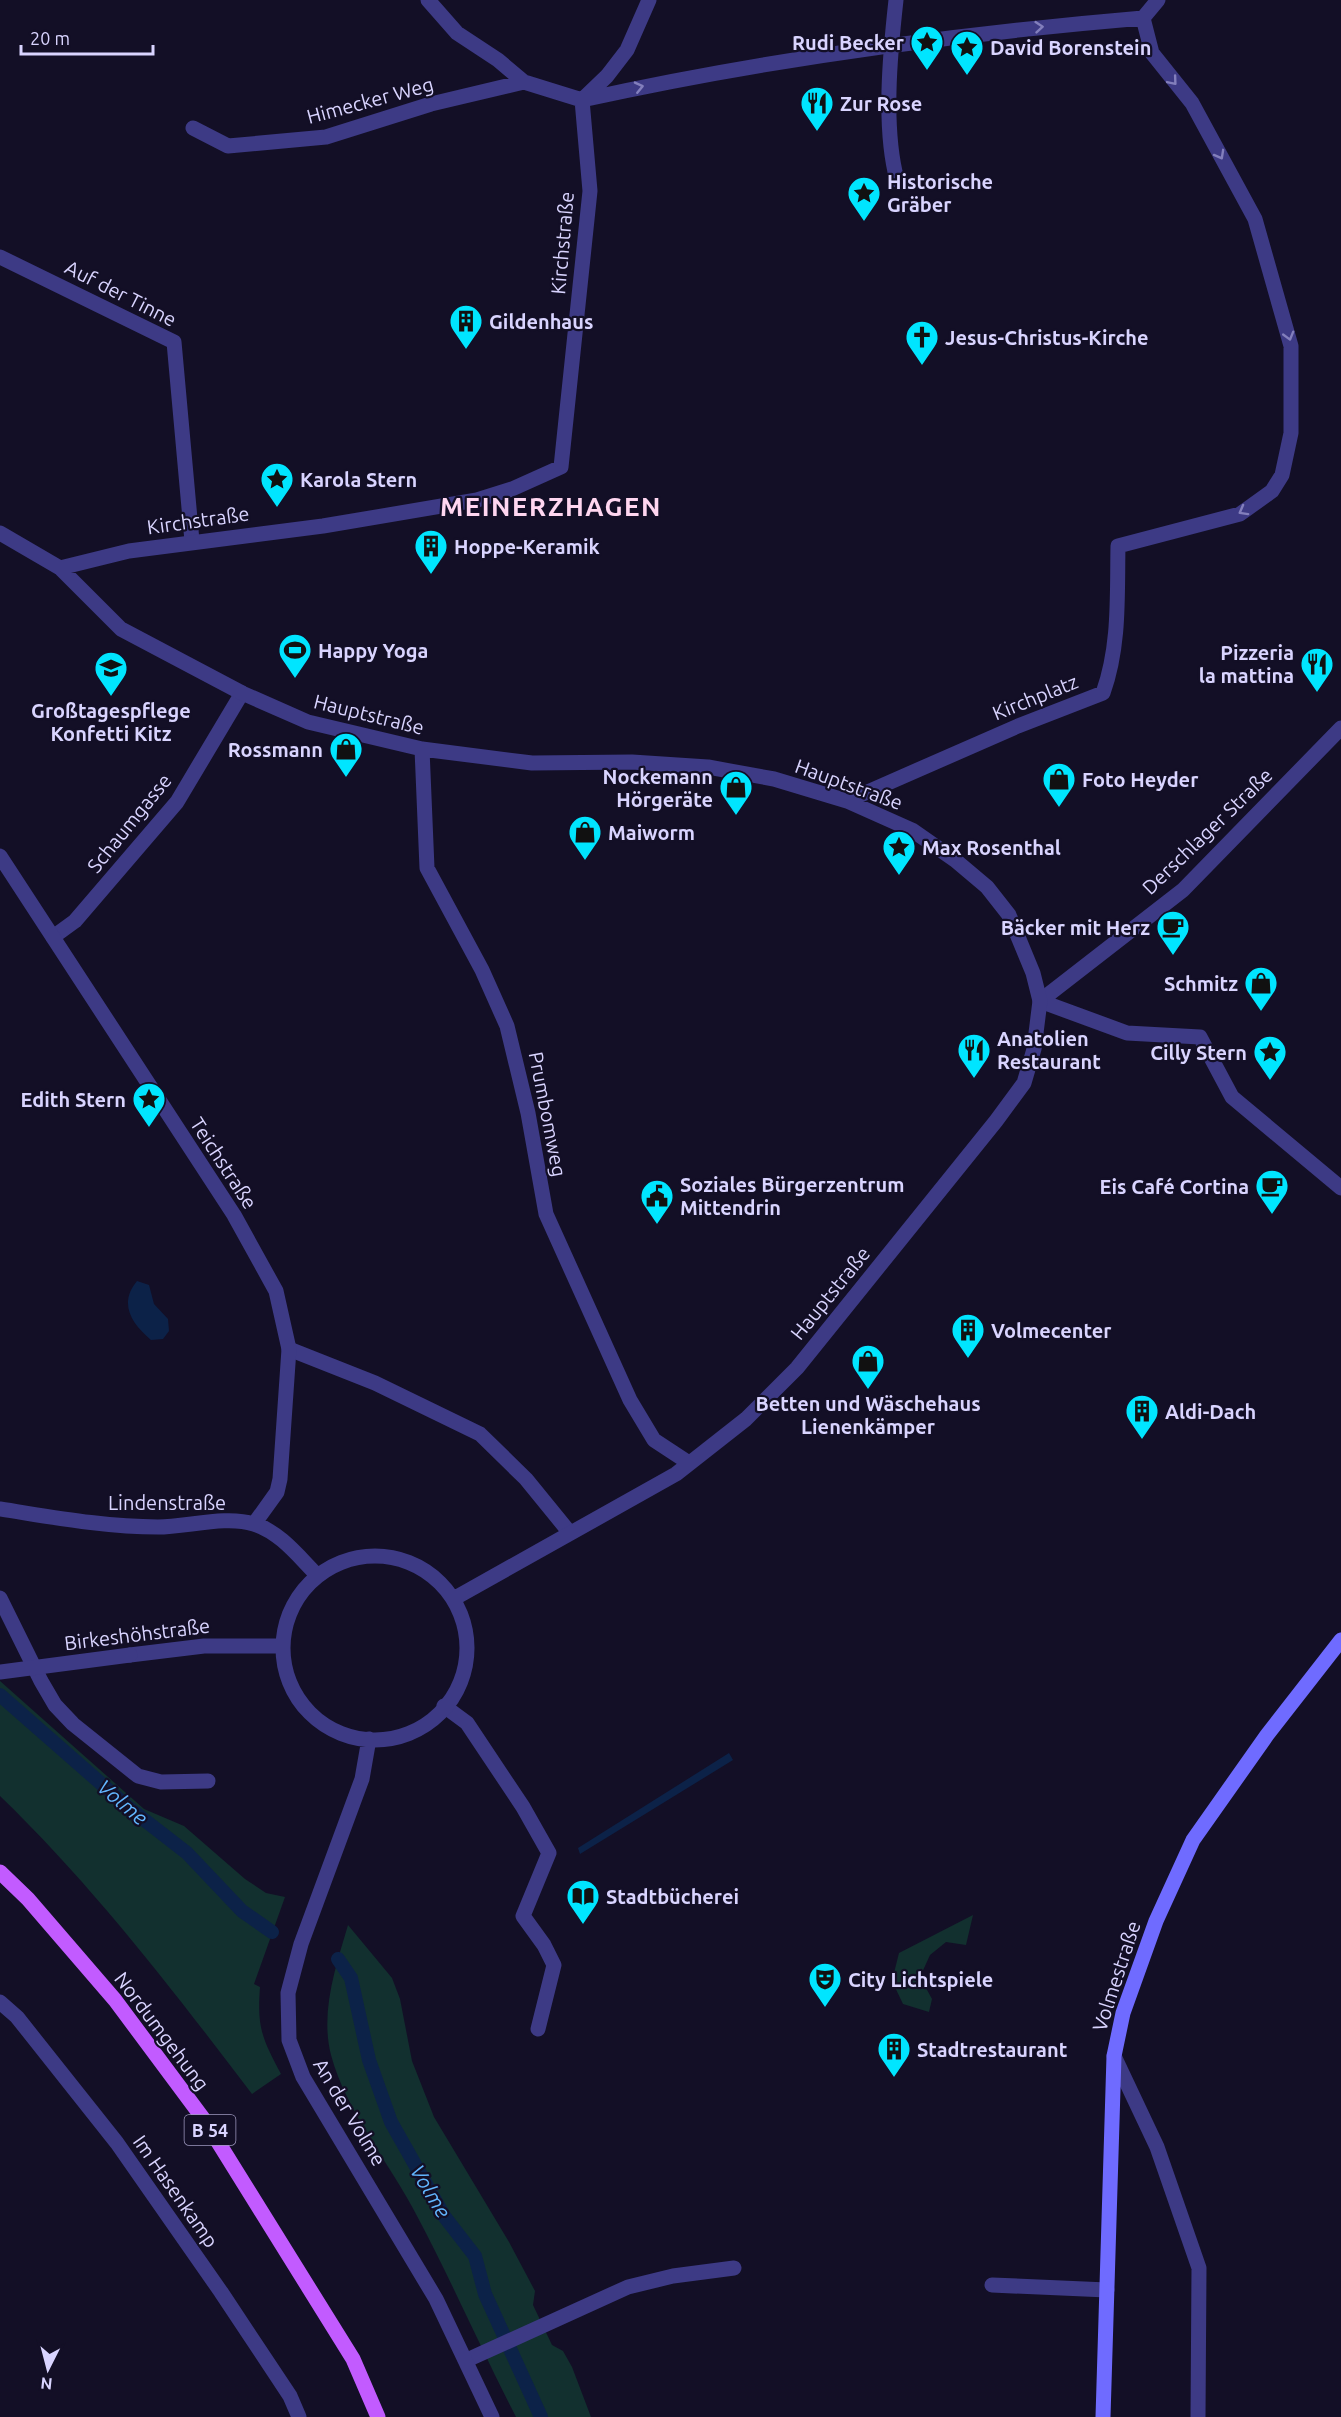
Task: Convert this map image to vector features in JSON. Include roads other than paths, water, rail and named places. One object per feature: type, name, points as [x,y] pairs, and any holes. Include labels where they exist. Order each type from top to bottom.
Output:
[{"type":"main road","name":"Volmestraße","points":[[1103,2417],[1108,2187],[1114,2056],[1123,2013],[1156,1921],[1193,1840],[1267,1735],[1341,1640]]},
{"type":"main road","name":"Nordumgehung","points":[[0,1872],[28,1899],[115,2000],[205,2121],[353,2359],[378,2417]]},
{"type":"street","points":[[428,0],[457,33],[498,60],[524,82],[582,100],[696,75],[891,46],[1013,29],[1143,18],[1158,0]]},
{"type":"street","points":[[582,100],[607,76],[627,50],[649,0]]},
{"type":"street","points":[[896,0],[891,46],[891,158],[897,180]]},
{"type":"street","name":"Kirchplatz","points":[[847,801],[1018,726],[1103,693],[1110,675],[1116,635],[1119,546],[1210,524],[1240,514],[1272,491],[1282,476],[1291,433],[1292,346],[1255,219],[1192,103],[1152,53],[1143,18]]},
{"type":"street","name":"Himecker Weg","points":[[193,128],[228,146],[326,137],[431,104],[524,82]]},
{"type":"street","name":"Kirchstraße","points":[[60,568],[129,551],[192,541],[323,526],[477,500],[561,468],[590,192],[582,100]]},
{"type":"street","name":"Auf der Tinne","points":[[0,257],[174,342],[192,541]]},
{"type":"street","name":"Hauptstraße","points":[[0,533],[60,568],[122,629],[242,693],[308,722],[422,749],[532,763],[632,762],[708,767],[774,779],[847,801],[912,830],[955,860],[987,887],[1009,915],[1026,954],[1040,1000],[1034,1048],[1024,1083],[797,1368],[746,1419],[676,1474],[455,1598]]},
{"type":"street","name":"Schaumgasse","points":[[52,937],[75,921],[177,802],[242,693]]},
{"type":"street","name":"Derschlager Straße","points":[[1040,1000],[1183,890],[1341,728]]},
{"type":"street","name":"Prumbomweg","points":[[422,749],[427,868],[482,970],[507,1026],[528,1113],[546,1214],[630,1400],[654,1440],[689,1463]]},
{"type":"street","name":"Teichstraße","points":[[0,856],[234,1215],[276,1291],[290,1349],[278,1485],[268,1506],[254,1524]]},
{"type":"street","points":[[1040,1000],[1127,1033],[1200,1036],[1232,1096],[1341,1188]]},
{"type":"street","points":[[290,1349],[375,1383],[480,1434],[526,1479],[570,1533]]},
{"type":"street","name":"Lindenstraße","points":[[0,1509],[110,1525],[160,1527],[210,1522],[254,1524],[280,1538],[317,1575]]},
{"type":"street","points":[[382,1557],[403,1561],[440,1581],[455,1598],[464,1616],[469,1637],[466,1665],[457,1690],[424,1726],[396,1737],[369,1739],[327,1727],[292,1693],[283,1672],[280,1646],[284,1626],[292,1606],[317,1575],[348,1559],[382,1557]]},
{"type":"street","points":[[0,1598],[40,1681],[55,1705],[73,1724],[138,1776],[161,1782],[208,1781]]},
{"type":"street","name":"Birkeshöhstraße","points":[[0,1672],[204,1646],[280,1646]]},
{"type":"street","points":[[444,1706],[467,1723],[523,1807],[549,1853],[523,1916],[544,1945],[554,1965],[538,2029]]},
{"type":"street","name":"An der Volme","points":[[369,1739],[363,1779],[313,1908],[288,1993],[289,2040],[303,2077],[408,2248],[467,2360],[492,2417]]},
{"type":"street","name":"Im Hasenkamp","points":[[0,2002],[17,2017],[117,2143],[221,2292],[290,2396],[299,2417]]},
{"type":"street","points":[[1114,2056],[1157,2147],[1199,2268],[1198,2417]]},
{"type":"street","points":[[467,2360],[555,2319],[641,2283],[734,2268]]},
{"type":"street","points":[[992,2285],[1107,2290]]},
{"type":"water","points":[[137,1281],[149,1285],[154,1304],[168,1319],[169,1331],[163,1339],[151,1340],[133,1320],[128,1298]]},
{"type":"water","points":[[729,1753],[733,1760],[580,1854],[578,1848]]},
{"type":"waterway","name":"Volme","points":[[0,1695],[129,1808],[187,1853],[242,1911],[272,1932]]},
{"type":"waterway","name":"Volme","points":[[338,1959],[351,1978],[369,2060],[391,2122],[444,2216],[475,2256],[485,2294],[541,2417]]},
{"type":"place","name":"Rudi Becker","points":[[927,71]]},
{"type":"place","name":"David Borenstein","points":[[967,76]]},
{"type":"place","name":"Zur Rose","points":[[817,132]]},
{"type":"place","name":"Historische Gräber","points":[[864,222]]},
{"type":"place","name":"Gildenhaus","points":[[466,350]]},
{"type":"place","name":"Jesus-Christus-Kirche","points":[[922,366]]},
{"type":"place","name":"Karola Stern","points":[[277,508]]},
{"type":"place","name":"Hoppe-Keramik","points":[[431,575]]},
{"type":"place","name":"Happy Yoga","points":[[295,679]]},
{"type":"place","name":"Pizzeria la mattina","points":[[1317,693]]},
{"type":"place","name":"Großtagespflege Konfetti Kitz","points":[[111,697]]},
{"type":"place","name":"Rossmann","points":[[346,778]]},
{"type":"place","name":"Foto Heyder","points":[[1059,808]]},
{"type":"place","name":"Nockemann Hörgeräte","points":[[736,816]]},
{"type":"place","name":"Maiworm","points":[[585,861]]},
{"type":"place","name":"Max Rosenthal","points":[[899,876]]},
{"type":"place","name":"Bäcker mit Herz","points":[[1173,956]]},
{"type":"place","name":"Schmitz","points":[[1261,1012]]},
{"type":"place","name":"Anatolien Restaurant","points":[[974,1079]]},
{"type":"place","name":"Cilly Stern","points":[[1270,1081]]},
{"type":"place","name":"Edith Stern","points":[[149,1128]]},
{"type":"place","name":"Eis Café Cortina","points":[[1272,1215]]},
{"type":"place","name":"Soziales Bürgerzentrum Mittendrin","points":[[657,1225]]},
{"type":"place","name":"Volmecenter","points":[[968,1359]]},
{"type":"place","name":"Betten und Wäschehaus Lienenkämper","points":[[868,1390]]},
{"type":"place","name":"Aldi-Dach","points":[[1142,1440]]},
{"type":"place","name":"Stadtbücherei","points":[[583,1925]]},
{"type":"place","name":"City Lichtspiele","points":[[825,2008]]},
{"type":"place","name":"Stadtrestaurant","points":[[894,2078]]},
{"type":"district","name":"MEINERZHAGEN","points":[[551,506]]}]
